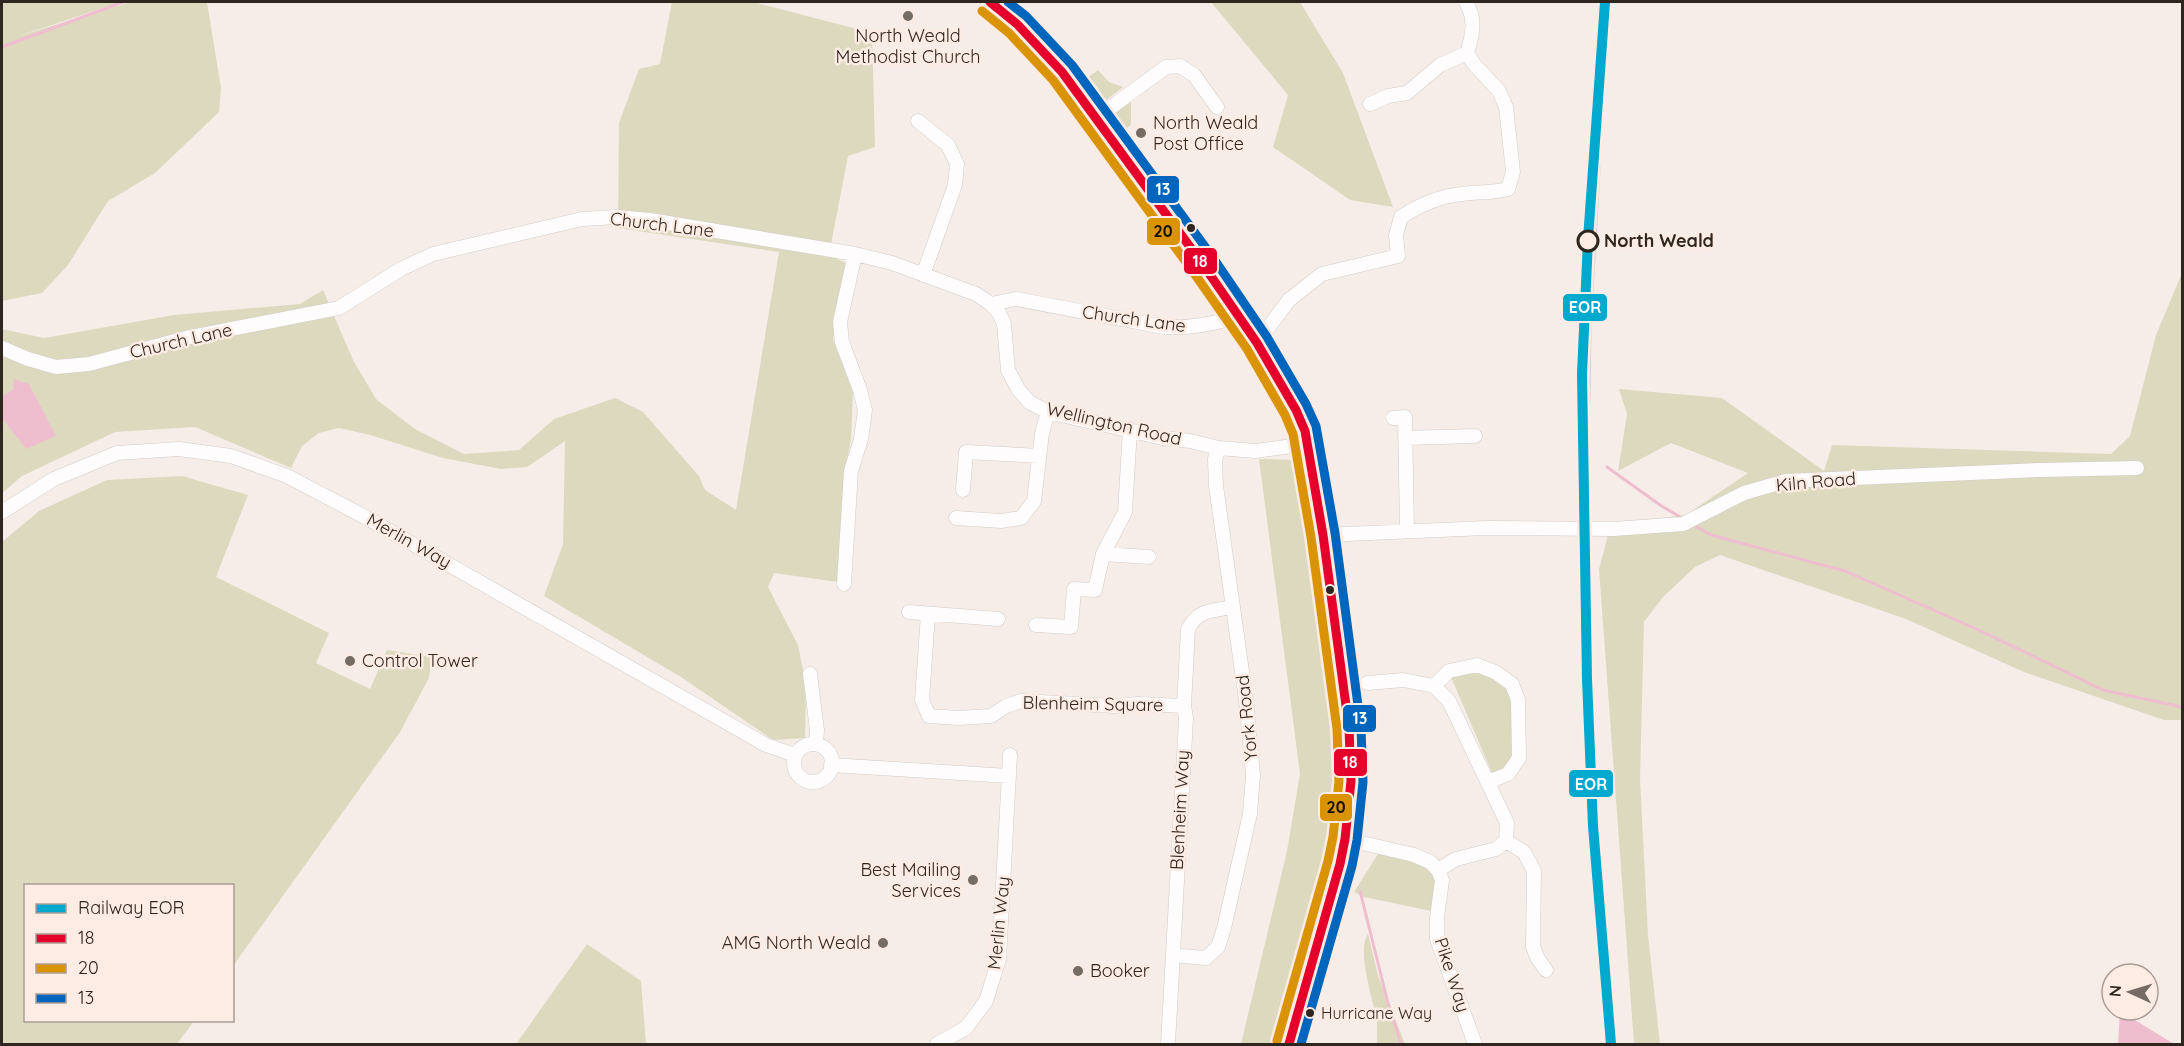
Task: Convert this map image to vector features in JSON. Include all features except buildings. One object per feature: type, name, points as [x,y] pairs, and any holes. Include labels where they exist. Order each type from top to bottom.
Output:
[{"type":"main road","points":[[990,2],[1017,24],[1062,72],[1257,343],[1296,410],[1305,431],[1323,535],[1349,728],[1351,781],[1345,839],[1289,1044]]},
{"type":"street","points":[[1370,104],[1388,96],[1407,93],[1440,65],[1467,53],[1472,37],[1474,17],[1466,2]]},
{"type":"street","points":[[1257,343],[1289,300],[1322,274],[1398,256],[1396,235],[1401,218],[1417,207],[1459,194],[1498,192],[1508,189],[1513,172],[1506,107],[1499,91],[1467,53]]},
{"type":"street","points":[[1095,119],[1166,68],[1180,66],[1194,75],[1217,107]]},
{"type":"street","points":[[918,121],[948,145],[957,164],[955,185],[923,275]]},
{"type":"street","name":"Church Lane","points":[[2,348],[56,367],[89,364],[190,337],[339,308],[401,269],[433,254],[582,219],[617,217],[650,220],[855,254],[892,263],[976,294],[992,304],[1016,299],[1164,327],[1186,328],[1209,325],[1228,319]]},
{"type":"street","points":[[844,584],[851,471],[861,439],[865,410],[842,342],[840,322],[855,254]]},
{"type":"street","name":"Wellington Road","points":[[992,304],[1004,324],[1008,370],[1018,389],[1029,402],[1048,412],[1219,448],[1255,451],[1307,444]]},
{"type":"street","points":[[956,518],[1001,521],[1021,518],[1034,501],[1042,433],[1048,412]]},
{"type":"street","points":[[1393,418],[1405,417],[1407,531]]},
{"type":"street","points":[[1036,625],[1071,627],[1074,589],[1095,590],[1103,554],[1125,512],[1130,429]]},
{"type":"street","points":[[1405,438],[1474,436]]},
{"type":"street","name":"York Road","points":[[1182,956],[1206,958],[1218,947],[1250,814],[1253,775],[1251,745],[1216,486],[1215,459],[1219,448]]},
{"type":"street","name":"Merlin Way","points":[[2,512],[54,479],[117,453],[178,449],[231,456],[287,476],[367,518],[766,745],[795,756]]},
{"type":"street","points":[[963,490],[966,452],[1039,456]]},
{"type":"street","name":"Kiln Road","points":[[1323,535],[1519,527],[1613,529],[1683,524],[1744,494],[1786,481],[2138,468]]},
{"type":"street","points":[[1103,554],[1149,556]]},
{"type":"street","name":"Blenheim Way","points":[[1168,1044],[1186,717],[1184,706],[1188,628],[1194,618],[1204,613],[1232,607]]},
{"type":"street","points":[[909,612],[998,619]]},
{"type":"street","name":"Blenheim Square","points":[[928,614],[922,700],[929,716],[991,717],[1006,706],[1021,701],[1115,706],[1138,704],[1184,706]]},
{"type":"street","points":[[1434,686],[1449,671],[1478,665],[1495,672],[1512,684],[1518,700],[1519,758],[1508,774],[1488,782]]},
{"type":"street","points":[[810,674],[817,730],[816,744]]},
{"type":"street","points":[[1345,839],[1414,855],[1430,862],[1438,870],[1456,860],[1496,849],[1506,841],[1507,823],[1449,701],[1434,686],[1403,680],[1367,683]]},
{"type":"street","points":[[816,744],[826,749],[832,760],[827,776],[812,782],[806,781],[796,773],[793,761],[795,756],[806,745],[816,744]]},
{"type":"street","name":"Merlin Way","points":[[937,1044],[966,1028],[986,1001],[999,958],[1010,755]]},
{"type":"street","points":[[831,765],[1009,776]]},
{"type":"street","points":[[1506,841],[1524,852],[1534,871],[1533,947],[1546,970]]},
{"type":"street","name":"Pike Way","points":[[1438,870],[1442,880],[1437,939],[1475,1044]]},
{"type":"shaded area","points":[[2,2],[121,2],[12,38],[131,2],[207,2],[221,88],[219,112],[155,173],[108,201],[68,265],[42,293],[2,301]]},
{"type":"shaded area","points":[[672,2],[753,2],[872,33],[875,147],[848,156],[829,255],[846,263],[833,340],[853,391],[838,582],[774,573],[768,587],[798,645],[806,686],[805,738],[773,740],[681,677],[544,596],[563,544],[565,441],[527,467],[501,469],[443,458],[370,435],[339,428],[319,433],[302,446],[291,468],[195,427],[115,432],[22,476],[2,493],[2,329],[44,338],[174,315],[300,304],[323,290],[353,360],[376,399],[415,429],[464,454],[519,450],[554,419],[615,398],[643,412],[699,476],[705,490],[736,510],[779,252],[618,228],[619,123],[639,69],[660,64]]},
{"type":"shaded area","points":[[1211,2],[1300,2],[1343,73],[1393,207],[1350,200],[1273,147],[1288,95]]},
{"type":"shaded area","points":[[1098,70],[1109,82],[1123,87],[1105,101],[1094,99],[1080,83]]},
{"type":"shaded area","points":[[1131,97],[1131,125],[1121,132],[1111,121],[1113,112]]},
{"type":"shaded area","points":[[2182,273],[2182,720],[2164,720],[2024,672],[1906,619],[1720,555],[1695,567],[1663,597],[1644,622],[1640,779],[1648,935],[1660,1044],[1634,1044],[1599,569],[1611,524],[1686,515],[1748,473],[1671,443],[1618,471],[1627,414],[1619,389],[1722,398],[1824,471],[1832,445],[2111,454],[2130,436],[2156,335]]},
{"type":"shaded area","points":[[14,379],[29,384],[56,436],[26,449],[2,418],[2,396],[13,390]]},
{"type":"shaded area","points":[[1259,459],[1296,460],[1304,467],[1317,537],[1344,757],[1341,828],[1316,928],[1303,951],[1295,975],[1291,1011],[1280,1044],[1241,1044],[1287,851],[1300,774]]},
{"type":"shaded area","points":[[182,476],[248,495],[216,577],[329,633],[316,663],[370,689],[387,650],[432,657],[429,678],[400,732],[234,965],[234,884],[24,884],[24,1022],[193,1022],[177,1044],[2,1044],[2,542],[39,511],[107,480]]},
{"type":"shaded area","points":[[1477,671],[1492,674],[1505,686],[1512,697],[1515,759],[1510,765],[1492,773],[1451,677]]},
{"type":"shaded area","points":[[1378,854],[1412,861],[1428,868],[1435,882],[1431,911],[1364,897],[1354,892]]},
{"type":"shaded area","points":[[1368,934],[1378,976],[1405,1044],[1377,1044],[1377,1020],[1364,961],[1365,941]]},
{"type":"shaded area","points":[[587,944],[641,981],[646,1044],[516,1044]]},
{"type":"shaded area","points":[[2119,1022],[2138,1022],[2174,1044],[2118,1044]]},
{"type":"waterway","points":[[2,47],[123,2]]},
{"type":"waterway","points":[[1607,467],[1682,518]]},
{"type":"waterway","points":[[1693,525],[1711,535],[1845,571],[1981,631],[2103,690],[2182,707]]},
{"type":"waterway","points":[[1360,891],[1388,1003],[1401,1044]]},
{"type":"railway","points":[[1584,467],[1604,12]]},
{"type":"rail line","name":"EOR","points":[[1605,2],[1588,239],[1582,374],[1587,679],[1593,826],[1611,1044]]},
{"type":"transit line","name":"18","points":[[990,2],[1017,24],[1062,72],[1204,266],[1257,343],[1296,410],[1305,431],[1323,535],[1349,728],[1351,781],[1340,864],[1289,1044]]},
{"type":"transit line","name":"13","points":[[1008,2],[1026,16],[1072,65],[1214,259],[1267,337],[1306,404],[1316,426],[1335,533],[1361,728],[1363,782],[1352,866],[1301,1044]]},
{"type":"transit line","name":"20","points":[[982,11],[1009,33],[1053,80],[1247,349],[1285,415],[1293,434],[1311,537],[1337,729],[1339,781],[1328,861],[1277,1041]]},
{"type":"place","name":"North Weald Methodist Church","points":[[908,16]]},
{"type":"place","name":"North Weald Post Office","points":[[1141,133]]},
{"type":"place","name":"North Weald","points":[[1588,241]]},
{"type":"place","name":"Control Tower","points":[[350,661]]},
{"type":"place","name":"Best Mailing Services","points":[[973,880]]},
{"type":"place","name":"AMG North Weald","points":[[883,943]]},
{"type":"place","name":"Booker","points":[[1078,971]]},
{"type":"place","name":"Hurricane Way","points":[[1310,1013]]}]
